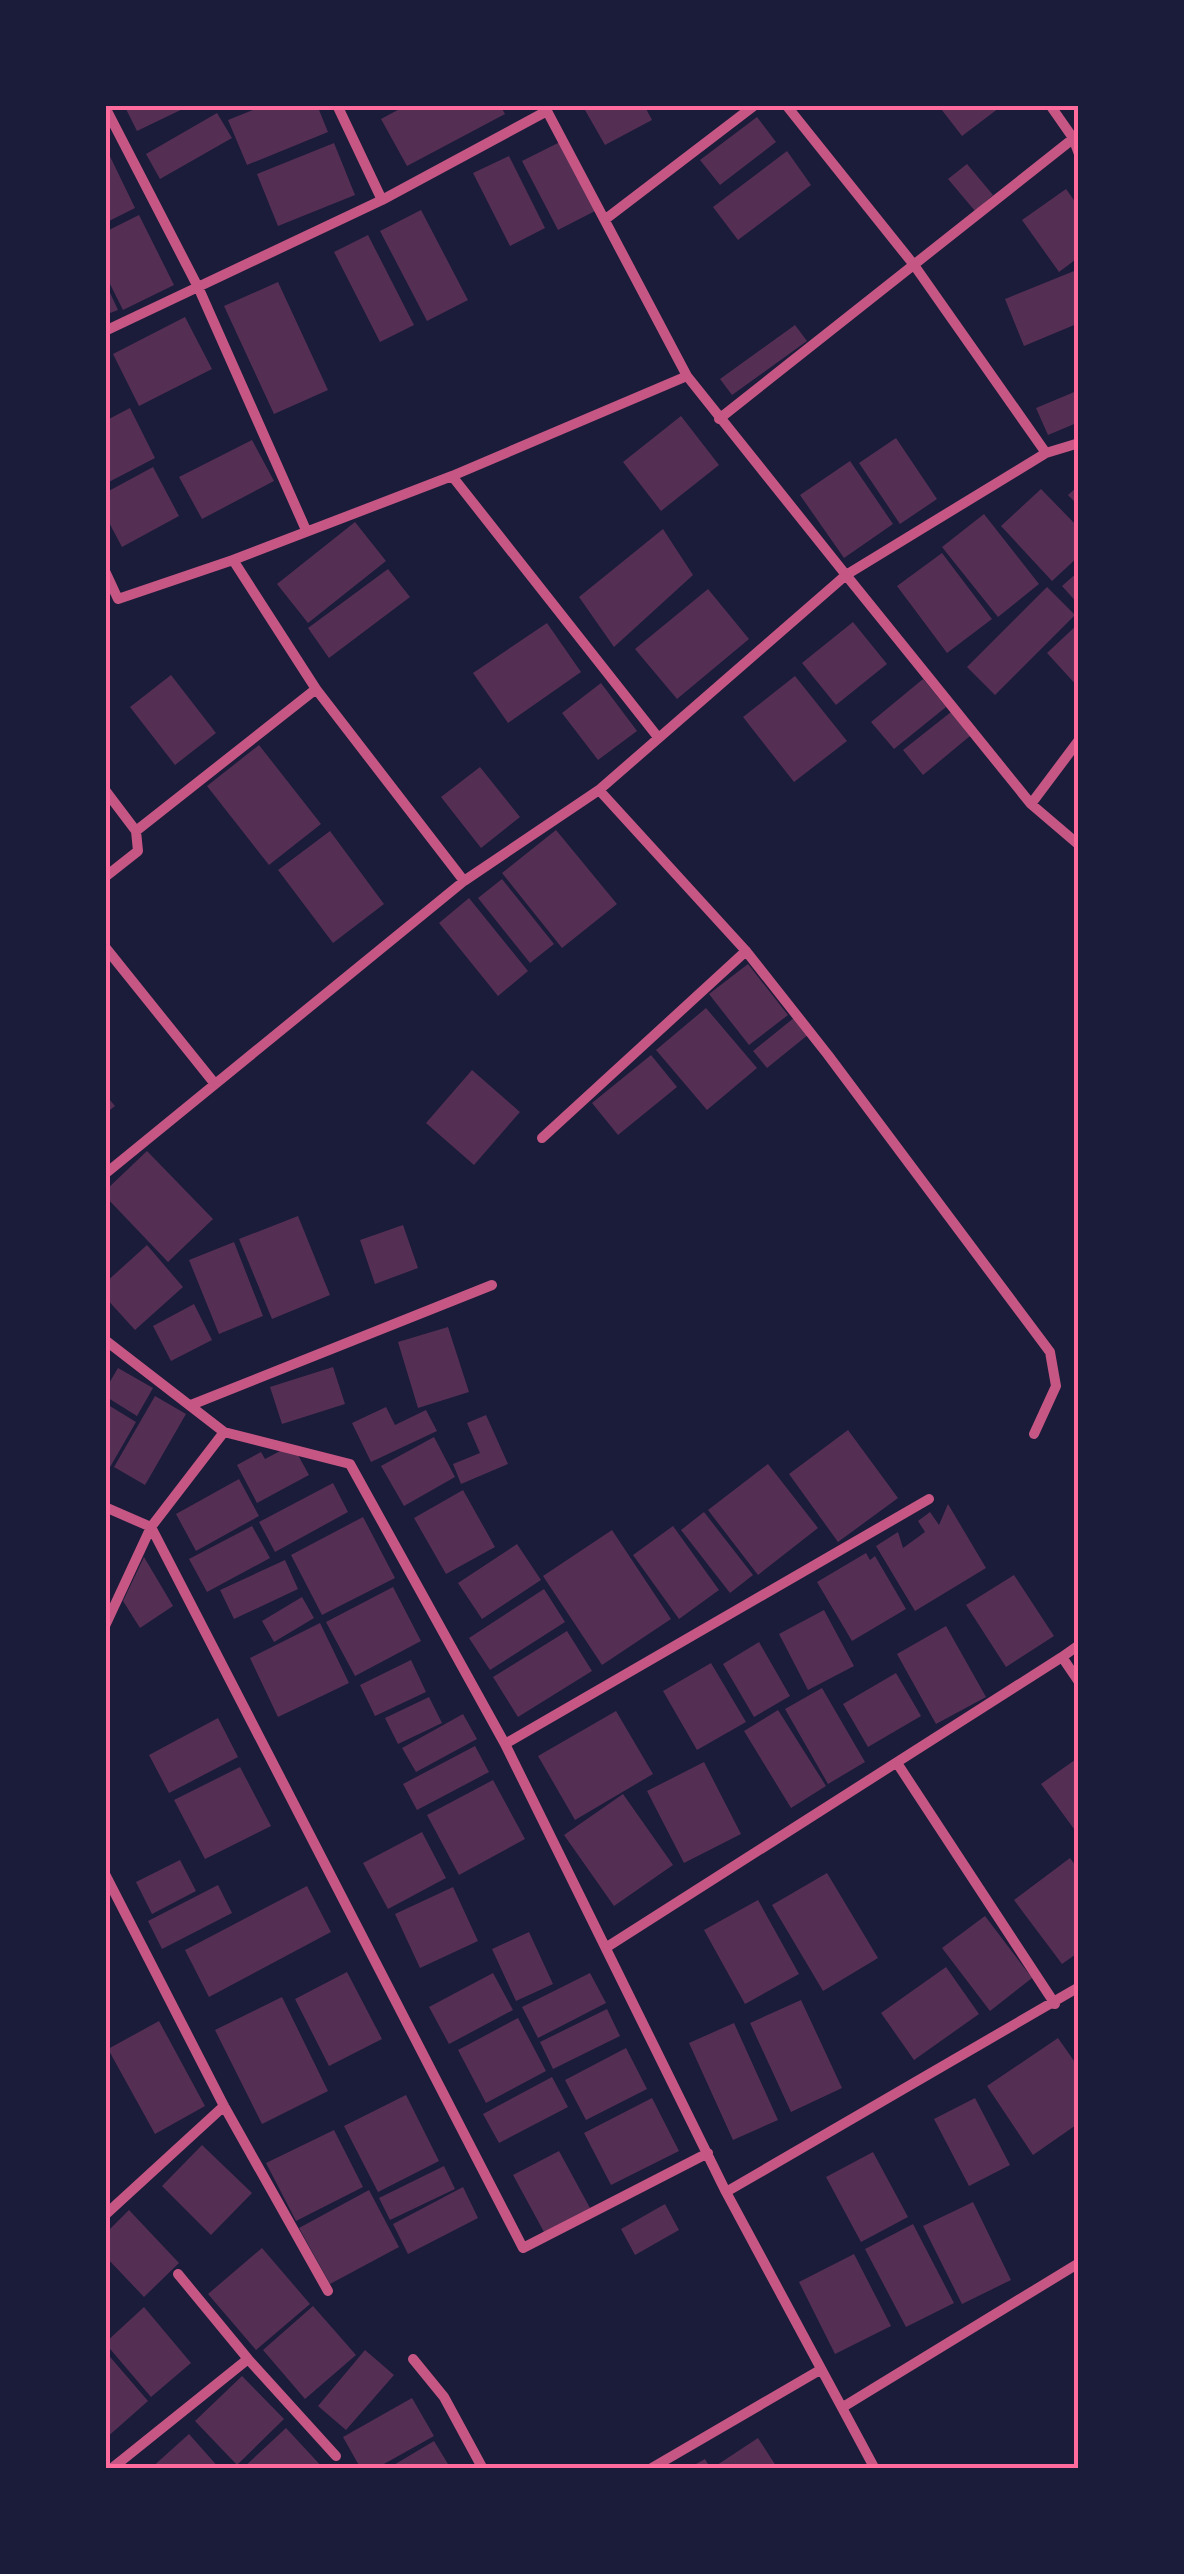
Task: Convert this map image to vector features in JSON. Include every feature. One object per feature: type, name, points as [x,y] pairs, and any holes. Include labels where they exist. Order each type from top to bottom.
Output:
[{"type":"street","points":[[337,105],[382,200]]},
{"type":"street","points":[[606,218],[755,105]]},
{"type":"street","points":[[786,105],[914,266],[1046,453]]},
{"type":"street","points":[[1050,105],[1076,136],[1079,154]]},
{"type":"street","points":[[105,108],[199,289],[306,530]]},
{"type":"street","points":[[105,331],[382,200],[546,108],[687,376],[1032,804],[1079,845]]},
{"type":"street","points":[[719,420],[1076,136]]},
{"type":"street","points":[[105,571],[118,599],[233,560],[452,476],[687,376]]},
{"type":"street","points":[[105,1174],[464,881],[599,790],[846,575],[1046,453],[1079,443]]},
{"type":"street","points":[[452,476],[657,736]]},
{"type":"street","points":[[233,560],[316,688],[464,881]]},
{"type":"street","points":[[136,831],[316,688]]},
{"type":"street","points":[[1032,804],[1079,740]]},
{"type":"street","points":[[105,790],[136,831],[138,851],[105,876]]},
{"type":"street","points":[[599,790],[746,950],[1050,1352],[1056,1386],[1034,1434]]},
{"type":"street","points":[[105,947],[215,1084]]},
{"type":"street","points":[[542,1138],[746,950]]},
{"type":"street","points":[[190,1405],[492,1285]]},
{"type":"street","points":[[105,1340],[224,1432],[350,1464],[505,1744],[726,2192],[875,2469]]},
{"type":"street","points":[[105,1626],[151,1527],[224,1432]]},
{"type":"street","points":[[505,1744],[928,1499]]},
{"type":"street","points":[[105,1507],[151,1527],[523,2248],[708,2153]]},
{"type":"street","points":[[607,1947],[1079,1645]]},
{"type":"street","points":[[1062,1657],[1079,1682]]},
{"type":"street","points":[[897,1763],[1054,2004]]},
{"type":"street","points":[[105,1874],[224,2106],[328,2292]]},
{"type":"street","points":[[726,2192],[1079,1987]]},
{"type":"street","points":[[105,2215],[224,2106]]},
{"type":"street","points":[[843,2406],[1079,2263]]},
{"type":"street","points":[[178,2274],[336,2456]]},
{"type":"street","points":[[108,2468],[248,2359]]},
{"type":"street","points":[[413,2359],[444,2397],[484,2469]]},
{"type":"street","points":[[650,2469],[820,2370]]},
{"type":"building","points":[[124,105],[191,105],[137,131]]},
{"type":"building","points":[[265,105],[317,105],[328,132],[247,165],[228,120]]},
{"type":"building","points":[[407,105],[500,105],[505,114],[407,166],[381,119]]},
{"type":"building","points":[[594,105],[644,105],[652,120],[605,145],[585,110]]},
{"type":"building","points":[[938,105],[1003,105],[962,136]]},
{"type":"building","points":[[217,113],[232,138],[160,179],[146,154]]},
{"type":"building","points":[[757,117],[776,142],[720,185],[700,160]]},
{"type":"building","points":[[560,142],[595,211],[558,230],[522,161]]},
{"type":"building","points":[[334,143],[355,195],[278,226],[257,174]]},
{"type":"building","points":[[105,146],[135,208],[105,223]]},
{"type":"building","points":[[787,151],[811,185],[738,240],[713,207]]},
{"type":"building","points":[[509,156],[545,228],[510,246],[473,173]]},
{"type":"building","points":[[967,164],[993,195],[975,211],[948,179]]},
{"type":"building","points":[[1066,189],[1079,207],[1079,257],[1059,272],[1022,220]]},
{"type":"building","points":[[421,210],[468,300],[427,321],[380,231]]},
{"type":"building","points":[[139,215],[174,285],[123,310],[105,274],[105,232]]},
{"type":"building","points":[[368,235],[414,325],[380,342],[334,252]]},
{"type":"building","points":[[1079,269],[1079,323],[1024,346],[1005,299]]},
{"type":"building","points":[[105,282],[118,310],[105,315]]},
{"type":"building","points":[[278,282],[328,390],[274,414],[224,306]]},
{"type":"building","points":[[185,317],[212,369],[139,406],[113,354]]},
{"type":"building","points":[[795,325],[807,341],[732,395],[720,379]]},
{"type":"building","points":[[1079,390],[1079,422],[1048,435],[1036,408]]},
{"type":"building","points":[[130,408],[155,458],[105,484],[105,421]]},
{"type":"building","points":[[681,416],[719,465],[661,511],[623,462]]},
{"type":"building","points":[[896,438],[937,499],[900,524],[859,463]]},
{"type":"building","points":[[252,440],[274,481],[202,519],[179,477]]},
{"type":"building","points":[[850,461],[893,524],[844,558],[800,495]]},
{"type":"building","points":[[153,467],[179,516],[122,547],[105,515],[105,493]]},
{"type":"building","points":[[1079,485],[1079,506],[1068,495]]},
{"type":"building","points":[[1041,489],[1079,528],[1079,556],[1052,581],[1001,526]]},
{"type":"building","points":[[984,514],[1039,584],[998,617],[942,547]]},
{"type":"building","points":[[355,522],[386,561],[308,623],[277,584]]},
{"type":"building","points":[[663,529],[693,575],[614,647],[579,597]]},
{"type":"building","points":[[942,553],[992,619],[947,653],[897,586]]},
{"type":"building","points":[[388,569],[410,597],[329,658],[308,628]]},
{"type":"building","points":[[1079,571],[1079,605],[1062,586]]},
{"type":"building","points":[[1047,587],[1075,615],[995,695],[967,667]]},
{"type":"building","points":[[708,589],[749,639],[677,699],[635,649]]},
{"type":"building","points":[[853,622],[887,664],[836,705],[802,663]]},
{"type":"building","points":[[547,623],[581,672],[508,723],[473,673]]},
{"type":"building","points":[[1079,623],[1079,688],[1047,653]]},
{"type":"building","points":[[171,675],[216,733],[175,765],[130,707]]},
{"type":"building","points":[[795,676],[847,741],[794,782],[743,717]]},
{"type":"building","points":[[923,679],[946,707],[894,749],[871,722]]},
{"type":"building","points":[[601,683],[637,731],[598,760],[562,713]]},
{"type":"building","points":[[951,712],[970,736],[923,775],[903,750]]},
{"type":"building","points":[[259,745],[321,824],[269,865],[207,786]]},
{"type":"building","points":[[480,767],[520,817],[481,848],[441,797]]},
{"type":"building","points":[[556,830],[617,904],[562,948],[502,873]]},
{"type":"building","points":[[330,831],[384,904],[333,943],[278,870]]},
{"type":"building","points":[[502,879],[554,944],[530,963],[478,898]]},
{"type":"building","points":[[469,898],[528,971],[498,996],[439,923]]},
{"type":"building","points":[[748,964],[788,1015],[749,1045],[709,994]]},
{"type":"building","points":[[706,1008],[757,1068],[707,1110],[656,1050]]},
{"type":"building","points":[[795,1017],[809,1034],[767,1068],[753,1051]]},
{"type":"building","points":[[651,1055],[677,1087],[618,1135],[592,1103]]},
{"type":"building","points":[[472,1070],[520,1112],[474,1165],[426,1123]]},
{"type":"building","points":[[105,1094],[115,1106],[105,1114]]},
{"type":"building","points":[[147,1151],[213,1219],[168,1262],[105,1196],[105,1191]]},
{"type":"building","points":[[298,1216],[330,1295],[272,1319],[239,1239]]},
{"type":"building","points":[[403,1225],[418,1268],[375,1284],[360,1240]]},
{"type":"building","points":[[234,1242],[263,1316],[219,1334],[189,1260]]},
{"type":"building","points":[[147,1245],[183,1287],[135,1330],[105,1297],[105,1283]]},
{"type":"building","points":[[194,1304],[212,1340],[171,1361],[153,1326]]},
{"type":"building","points":[[448,1327],[469,1392],[418,1408],[398,1342]]},
{"type":"building","points":[[333,1367],[345,1404],[282,1424],[270,1387]]},
{"type":"building","points":[[118,1368],[153,1388],[137,1416],[105,1396]]},
{"type":"building","points":[[155,1396],[186,1414],[145,1485],[114,1467]]},
{"type":"building","points":[[105,1403],[136,1422],[109,1469],[105,1467]]},
{"type":"building","points":[[386,1407],[395,1425],[426,1410],[437,1431],[371,1462],[352,1423]]},
{"type":"building","points":[[486,1415],[508,1464],[461,1484],[453,1464],[480,1453],[467,1423]]},
{"type":"building","points":[[848,1430],[898,1498],[838,1542],[789,1474]]},
{"type":"building","points":[[434,1437],[455,1477],[404,1506],[381,1466]]},
{"type":"building","points":[[282,1450],[298,1455],[309,1475],[257,1503],[237,1465],[261,1452],[265,1459]]},
{"type":"building","points":[[768,1464],[818,1528],[758,1575],[708,1510]]},
{"type":"building","points":[[239,1479],[259,1516],[196,1551],[176,1514]]},
{"type":"building","points":[[333,1483],[348,1512],[275,1552],[259,1522]]},
{"type":"building","points":[[463,1490],[495,1547],[446,1574],[414,1518]]},
{"type":"building","points":[[948,1504],[986,1568],[915,1611],[876,1546],[898,1532],[903,1548],[925,1532],[918,1521],[930,1512],[939,1525]]},
{"type":"building","points":[[704,1512],[753,1575],[730,1593],[681,1530]]},
{"type":"building","points":[[363,1517],[395,1578],[322,1615],[291,1555]]},
{"type":"building","points":[[252,1526],[270,1558],[207,1592],[189,1559]]},
{"type":"building","points":[[673,1526],[719,1590],[679,1619],[633,1555]]},
{"type":"building","points":[[612,1530],[671,1619],[602,1665],[543,1576]]},
{"type":"building","points":[[517,1544],[541,1580],[482,1619],[458,1583]]},
{"type":"building","points":[[866,1553],[870,1560],[875,1556],[906,1609],[852,1641],[817,1582]]},
{"type":"building","points":[[144,1557],[173,1606],[140,1628],[123,1601]]},
{"type":"building","points":[[285,1560],[298,1589],[234,1619],[220,1590]]},
{"type":"building","points":[[1014,1575],[1054,1636],[1006,1667],[966,1605]]},
{"type":"building","points":[[393,1587],[421,1641],[355,1676],[326,1622]]},
{"type":"building","points":[[544,1589],[565,1622],[490,1670],[469,1638]]},
{"type":"building","points":[[302,1597],[314,1618],[274,1642],[262,1621]]},
{"type":"building","points":[[824,1610],[854,1666],[808,1690],[779,1634]]},
{"type":"building","points":[[320,1623],[349,1683],[278,1717],[250,1658]]},
{"type":"building","points":[[946,1626],[986,1697],[936,1724],[897,1654]]},
{"type":"building","points":[[567,1631],[592,1671],[518,1717],[493,1677]]},
{"type":"building","points":[[759,1642],[790,1696],[754,1717],[723,1664]]},
{"type":"building","points":[[411,1660],[426,1692],[375,1716],[360,1685]]},
{"type":"building","points":[[711,1663],[746,1722],[697,1750],[663,1691]]},
{"type":"building","points":[[896,1673],[921,1716],[868,1747],[843,1704]]},
{"type":"building","points":[[822,1688],[865,1762],[828,1784],[785,1709]]},
{"type":"building","points":[[429,1697],[442,1723],[398,1744],[385,1718]]},
{"type":"building","points":[[778,1710],[826,1786],[791,1808],[744,1731]]},
{"type":"building","points":[[616,1711],[653,1774],[575,1820],[538,1756]]},
{"type":"building","points":[[463,1714],[477,1739],[416,1772],[402,1748]]},
{"type":"building","points":[[218,1718],[238,1757],[169,1793],[149,1755]]},
{"type":"building","points":[[475,1746],[489,1772],[417,1810],[403,1784]]},
{"type":"building","points":[[1079,1757],[1079,1832],[1077,1833],[1041,1784]]},
{"type":"building","points":[[704,1762],[741,1834],[684,1863],[647,1791]]},
{"type":"building","points":[[240,1767],[271,1826],[205,1859],[174,1800]]},
{"type":"building","points":[[493,1780],[525,1839],[459,1875],[427,1815]]},
{"type":"building","points":[[623,1794],[673,1865],[614,1906],[564,1835]]},
{"type":"building","points":[[422,1832],[446,1878],[388,1909],[363,1863]]},
{"type":"building","points":[[1070,1858],[1079,1870],[1079,1952],[1062,1964],[1014,1900]]},
{"type":"building","points":[[180,1860],[196,1891],[152,1914],[136,1882]]},
{"type":"building","points":[[827,1873],[878,1958],[823,1991],[772,1905]]},
{"type":"building","points":[[218,1885],[232,1913],[162,1949],[148,1921]]},
{"type":"building","points":[[307,1886],[331,1932],[209,1997],[185,1950]]},
{"type":"building","points":[[453,1887],[478,1941],[420,1968],[395,1914]]},
{"type":"building","points":[[758,1900],[799,1974],[745,2004],[704,1930]]},
{"type":"building","points":[[985,1916],[1032,1978],[990,2011],[942,1948]]},
{"type":"building","points":[[529,1932],[553,1984],[516,2001],[492,1949]]},
{"type":"building","points":[[946,1967],[979,2014],[914,2060],[881,2013]]},
{"type":"building","points":[[347,1972],[382,2039],[329,2066],[295,1999]]},
{"type":"building","points":[[493,1973],[513,2010],[449,2044],[429,2007]]},
{"type":"building","points":[[590,1973],[606,2003],[538,2038],[522,2007]]},
{"type":"building","points":[[282,1997],[328,2091],[262,2124],[215,2030]]},
{"type":"building","points":[[801,2000],[842,2088],[791,2112],[750,2023]]},
{"type":"building","points":[[607,2009],[620,2036],[553,2069],[540,2042]]},
{"type":"building","points":[[518,2018],[546,2071],[486,2103],[458,2050]]},
{"type":"building","points":[[159,2021],[205,2106],[155,2134],[108,2049]]},
{"type":"building","points":[[734,2023],[778,2120],[733,2140],[689,2043]]},
{"type":"building","points":[[1058,2038],[1079,2068],[1079,2123],[1033,2155],[987,2086]]},
{"type":"building","points":[[626,2048],[647,2089],[586,2120],[565,2080]]},
{"type":"building","points":[[552,2077],[568,2107],[499,2143],[483,2114]]},
{"type":"building","points":[[406,2095],[439,2161],[378,2192],[344,2126]]},
{"type":"building","points":[[652,2098],[679,2151],[611,2185],[584,2133]]},
{"type":"building","points":[[975,2098],[1010,2165],[969,2186],[934,2119]]},
{"type":"building","points":[[334,2130],[363,2187],[296,2221],[266,2163]]},
{"type":"building","points":[[202,2145],[252,2193],[211,2235],[162,2186]]},
{"type":"building","points":[[559,2151],[590,2208],[544,2232],[513,2175]]},
{"type":"building","points":[[873,2152],[908,2217],[861,2242],[826,2177]]},
{"type":"building","points":[[444,2166],[455,2189],[390,2220],[379,2198]]},
{"type":"building","points":[[463,2187],[478,2218],[408,2254],[393,2224]]},
{"type":"building","points":[[369,2190],[399,2247],[330,2284],[299,2228]]},
{"type":"building","points":[[973,2202],[1011,2280],[962,2304],[923,2226]]},
{"type":"building","points":[[665,2204],[679,2230],[635,2255],[621,2229]]},
{"type":"building","points":[[129,2210],[179,2263],[144,2297],[105,2256],[105,2234]]},
{"type":"building","points":[[913,2224],[954,2303],[906,2327],[865,2249]]},
{"type":"building","points":[[262,2248],[310,2304],[256,2350],[208,2294]]},
{"type":"building","points":[[854,2254],[891,2326],[835,2354],[799,2282]]},
{"type":"building","points":[[313,2306],[356,2355],[305,2399],[263,2350]]},
{"type":"building","points":[[144,2307],[191,2363],[151,2397],[105,2343]]},
{"type":"building","points":[[365,2350],[394,2375],[346,2430],[318,2406]]},
{"type":"building","points":[[105,2351],[148,2401],[105,2439]]},
{"type":"building","points":[[242,2376],[284,2419],[237,2465],[195,2421]]},
{"type":"building","points":[[412,2398],[434,2436],[375,2469],[361,2469],[343,2437]]},
{"type":"building","points":[[286,2428],[324,2469],[242,2469]]},
{"type":"building","points":[[189,2434],[220,2469],[150,2469]]},
{"type":"building","points":[[758,2438],[778,2469],[714,2467]]},
{"type":"building","points":[[434,2441],[448,2464],[439,2469],[387,2469]]},
{"type":"building","points":[[705,2459],[711,2469],[687,2469]]}]
